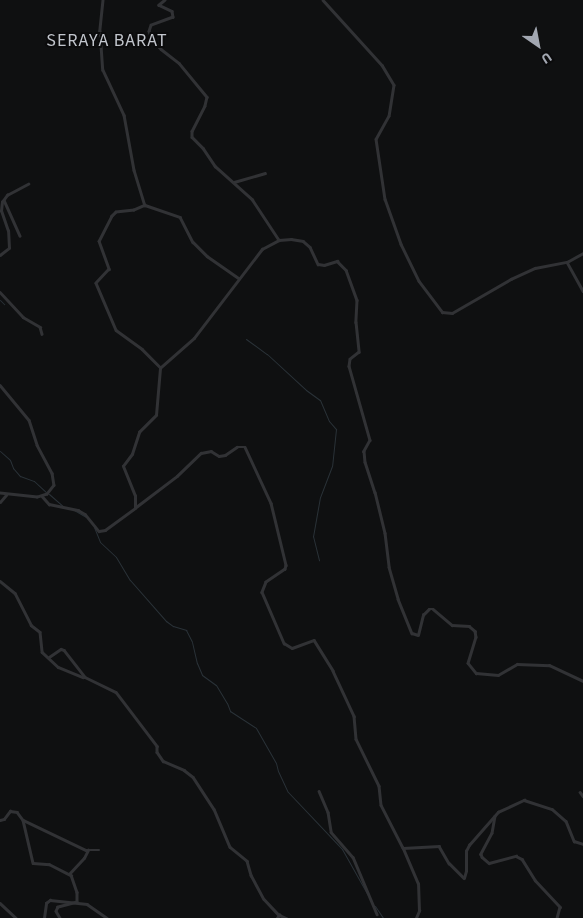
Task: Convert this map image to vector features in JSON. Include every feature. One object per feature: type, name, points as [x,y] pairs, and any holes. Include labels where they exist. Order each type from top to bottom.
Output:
[{"type":"street","points":[[103,0],[100,31],[103,70],[124,115],[134,170],[145,205]]},
{"type":"street","points":[[165,0],[159,5],[172,11],[173,17],[151,25],[151,35],[158,46],[180,63],[191,80],[206,95],[205,106],[192,135],[215,166],[252,199],[279,240]]},
{"type":"street","points":[[323,0],[382,65],[394,85],[389,116],[376,137],[385,199],[401,244],[419,281],[442,312],[452,313],[500,284],[535,268],[567,262],[583,253]]},
{"type":"street","points":[[234,182],[243,181],[265,172]]},
{"type":"street","points":[[0,255],[9,248],[8,231],[1,211],[4,198],[28,184]]},
{"type":"street","points":[[4,198],[6,210],[20,236]]},
{"type":"street","points":[[160,368],[142,349],[116,330],[96,283],[109,269],[99,241],[112,216],[116,212],[134,210],[145,205],[180,217],[193,242],[207,256],[238,278]]},
{"type":"street","points":[[135,508],[135,496],[123,466],[132,454],[139,432],[156,415],[160,368],[194,338],[238,278],[262,250],[279,240],[291,239],[306,243],[320,265],[337,262],[346,270],[354,288],[358,307],[356,322],[359,352],[348,363],[370,440],[364,451],[365,462],[385,533],[389,567],[412,633],[418,635],[423,615],[429,609],[433,609],[452,625],[472,627],[476,637],[468,663],[476,673],[498,675],[517,664],[549,665],[583,680]]},
{"type":"street","points":[[567,262],[583,291]]},
{"type":"street","points":[[0,292],[23,317],[40,327],[42,334]]},
{"type":"street","points":[[0,385],[29,420],[37,445],[52,473],[54,487],[42,496],[6,495],[0,493]]},
{"type":"street","points":[[42,496],[49,504],[78,510],[85,514],[99,531],[105,530],[177,476],[201,453],[211,451],[219,456],[237,447],[245,447],[271,503],[286,565],[285,569],[266,582],[262,592],[284,643],[292,648],[314,640],[333,671],[354,716],[356,739],[379,786],[381,806],[403,848],[418,884],[419,911],[416,918]]},
{"type":"street","points":[[0,502],[6,495]]},
{"type":"street","points":[[0,581],[9,586],[18,596],[31,625],[40,634],[41,651],[58,667],[85,677],[118,693],[157,746],[157,752],[163,761],[184,770],[197,782],[214,809],[230,847],[236,854],[246,859],[251,876],[264,899],[278,916],[286,918]]},
{"type":"street","points":[[49,657],[61,649],[64,650],[85,677]]},
{"type":"street","points":[[319,791],[328,812],[331,832],[353,857],[377,914]]},
{"type":"street","points":[[580,792],[583,796]]},
{"type":"street","points":[[403,848],[440,846],[449,864],[464,878],[466,851],[496,814],[524,800],[544,805],[566,822],[574,841],[583,844]]},
{"type":"street","points":[[0,820],[14,811],[19,814],[23,820],[33,863],[49,864],[70,874],[77,902]]},
{"type":"street","points":[[496,814],[490,837],[481,854],[482,857],[488,863],[516,856],[522,859],[535,880],[560,907],[557,918]]},
{"type":"street","points":[[23,820],[88,850],[99,850]]},
{"type":"street","points":[[70,874],[84,858],[88,850]]},
{"type":"street","points":[[44,918],[46,903],[49,900],[90,905],[107,918]]},
{"type":"street","points":[[60,918],[56,911],[58,907],[77,902]]},
{"type":"street","points":[[0,903],[16,918]]},
{"type":"waterway","points":[[0,300],[4,304]]},
{"type":"waterway","points":[[246,339],[267,354],[306,390],[320,400],[329,421],[336,429],[332,466],[320,497],[313,536],[319,560]]},
{"type":"waterway","points":[[0,451],[10,460],[13,468],[20,476],[34,481],[46,492]]},
{"type":"waterway","points":[[49,494],[63,506]]},
{"type":"waterway","points":[[74,510],[86,517]]},
{"type":"waterway","points":[[94,527],[100,542],[116,557],[130,580],[166,621],[173,626],[186,630],[192,642],[202,675],[216,685],[230,711],[256,728],[276,763],[288,792],[342,849],[369,897]]},
{"type":"waterway","points":[[375,906],[383,918]]},
{"type":"district","name":"SERAYA BARAT","points":[[107,41]]}]
